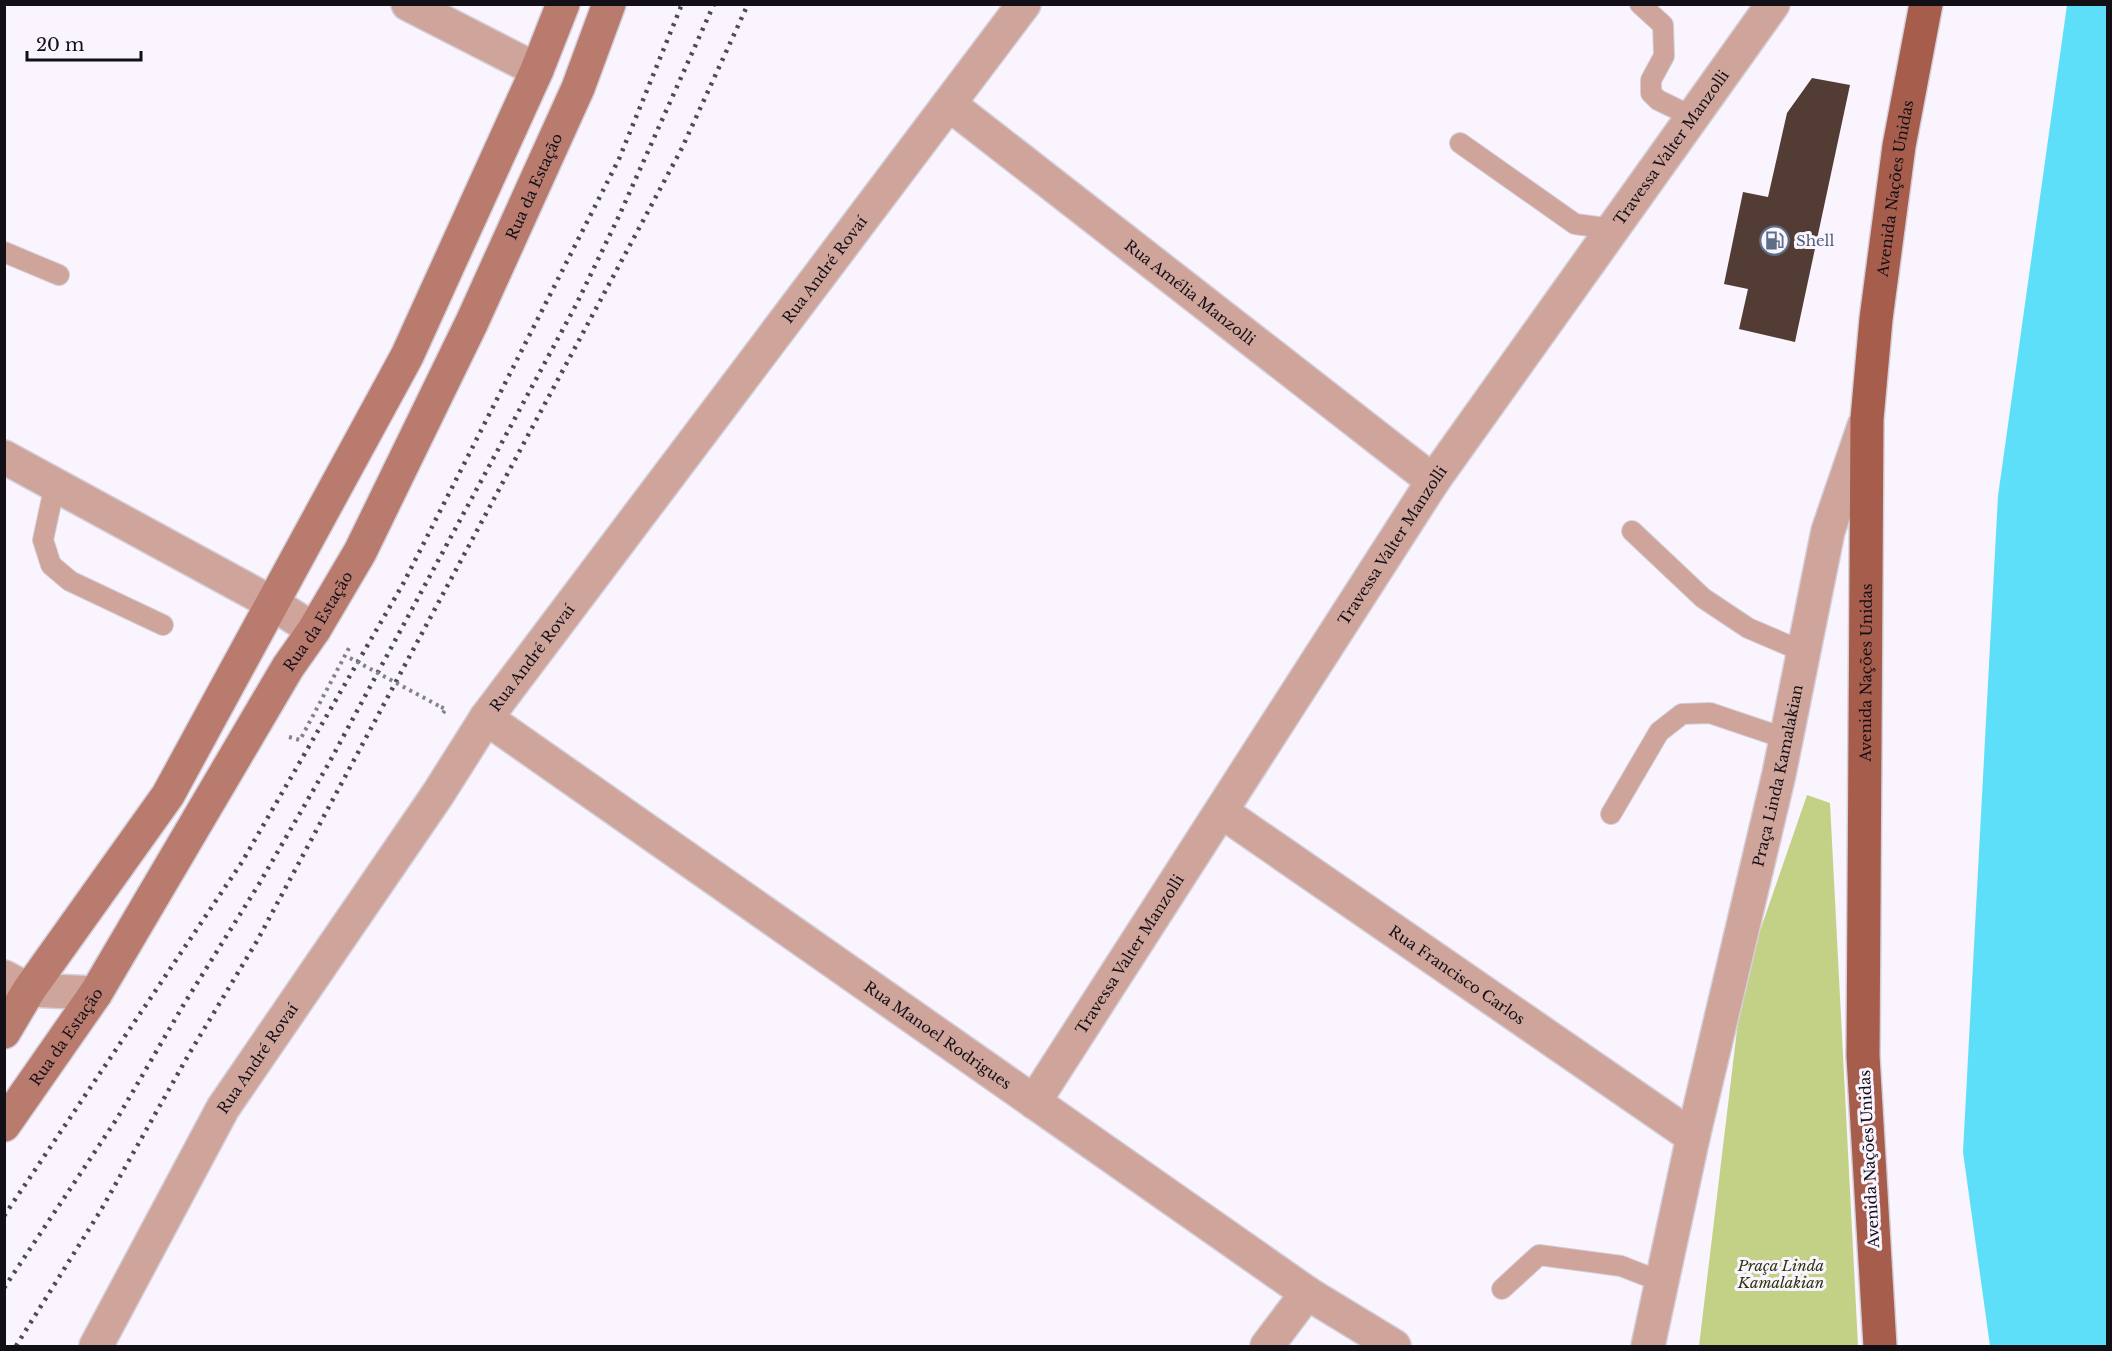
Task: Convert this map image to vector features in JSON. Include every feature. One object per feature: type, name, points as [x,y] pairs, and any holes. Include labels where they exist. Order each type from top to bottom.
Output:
[{"type":"main road","points":[[4,1032],[17,984],[168,795],[407,356],[537,70],[563,4]]},
{"type":"main road","name":"Rua da Estação","points":[[4,1125],[96,993],[288,667],[314,630],[360,552],[472,322],[578,88],[609,4]]},
{"type":"main road","name":"Avenida Nações Unidas","points":[[1880,1347],[1863,1056],[1867,419],[1876,319],[1899,146],[1926,4]]},
{"type":"street","points":[[408,4],[537,70]]},
{"type":"street","name":"Rua André Rovaí","points":[[96,1347],[223,1108],[438,794],[486,718],[1024,4]]},
{"type":"street","name":"Travessa Valter Manzolli","points":[[1034,1102],[1433,481],[1773,4]]},
{"type":"street","name":"Rua Amélia Manzolli","points":[[948,104],[1433,481]]},
{"type":"street","name":"Praça Linda Kamalakian","points":[[1648,1347],[1693,1137],[1787,739],[1828,531],[1867,419]]},
{"type":"street","points":[[4,456],[272,603],[314,630]]},
{"type":"street","name":"Rua Manoel Rodrigues","points":[[486,718],[1307,1293],[1394,1347]]},
{"type":"street","name":"Rua Francisco Carlos","points":[[1222,812],[1693,1137]]},
{"type":"street","points":[[17,984],[96,993]]},
{"type":"street","points":[[1267,1347],[1307,1293]]},
{"type":"lane","points":[[1640,4],[1663,25],[1664,56],[1651,80],[1651,93],[1658,100],[1693,117]]},
{"type":"lane","points":[[1460,144],[1575,224],[1613,229]]},
{"type":"lane","points":[[4,252],[59,274]]},
{"type":"lane","points":[[55,484],[43,540],[51,565],[70,581],[163,625]]},
{"type":"lane","points":[[1632,531],[1703,598],[1748,628],[1804,652]]},
{"type":"lane","points":[[1611,814],[1659,732],[1682,714],[1710,712],[1787,739]]},
{"type":"lane","points":[[1503,1289],[1539,1256],[1621,1266],[1662,1282]]},
{"type":"path","points":[[300,740],[350,646]]},
{"type":"path","points":[[345,656],[443,708]]},
{"type":"green space","name":"Praça Linda Kamalakian","points":[[1807,795],[1830,803],[1858,1346],[1699,1346],[1743,980]]},
{"type":"water","points":[[2067,5],[2108,5],[2107,1346],[1990,1346],[1963,1152],[1998,496]]},
{"type":"building","name":"Shell","points":[[1812,78],[1850,85],[1795,342],[1739,329],[1748,289],[1724,284],[1743,192],[1768,197],[1787,113]]},
{"type":"railway","points":[[4,1216],[242,862],[403,584],[619,159],[682,4]]},
{"type":"railway","points":[[4,1288],[118,1117],[184,1004],[259,884],[329,763],[576,305],[619,216],[714,4]]},
{"type":"railway","points":[[16,1346],[101,1210],[189,1054],[257,941],[682,148],[748,4]]},
{"type":"place","name":"Shell","points":[[1775,240]]}]
